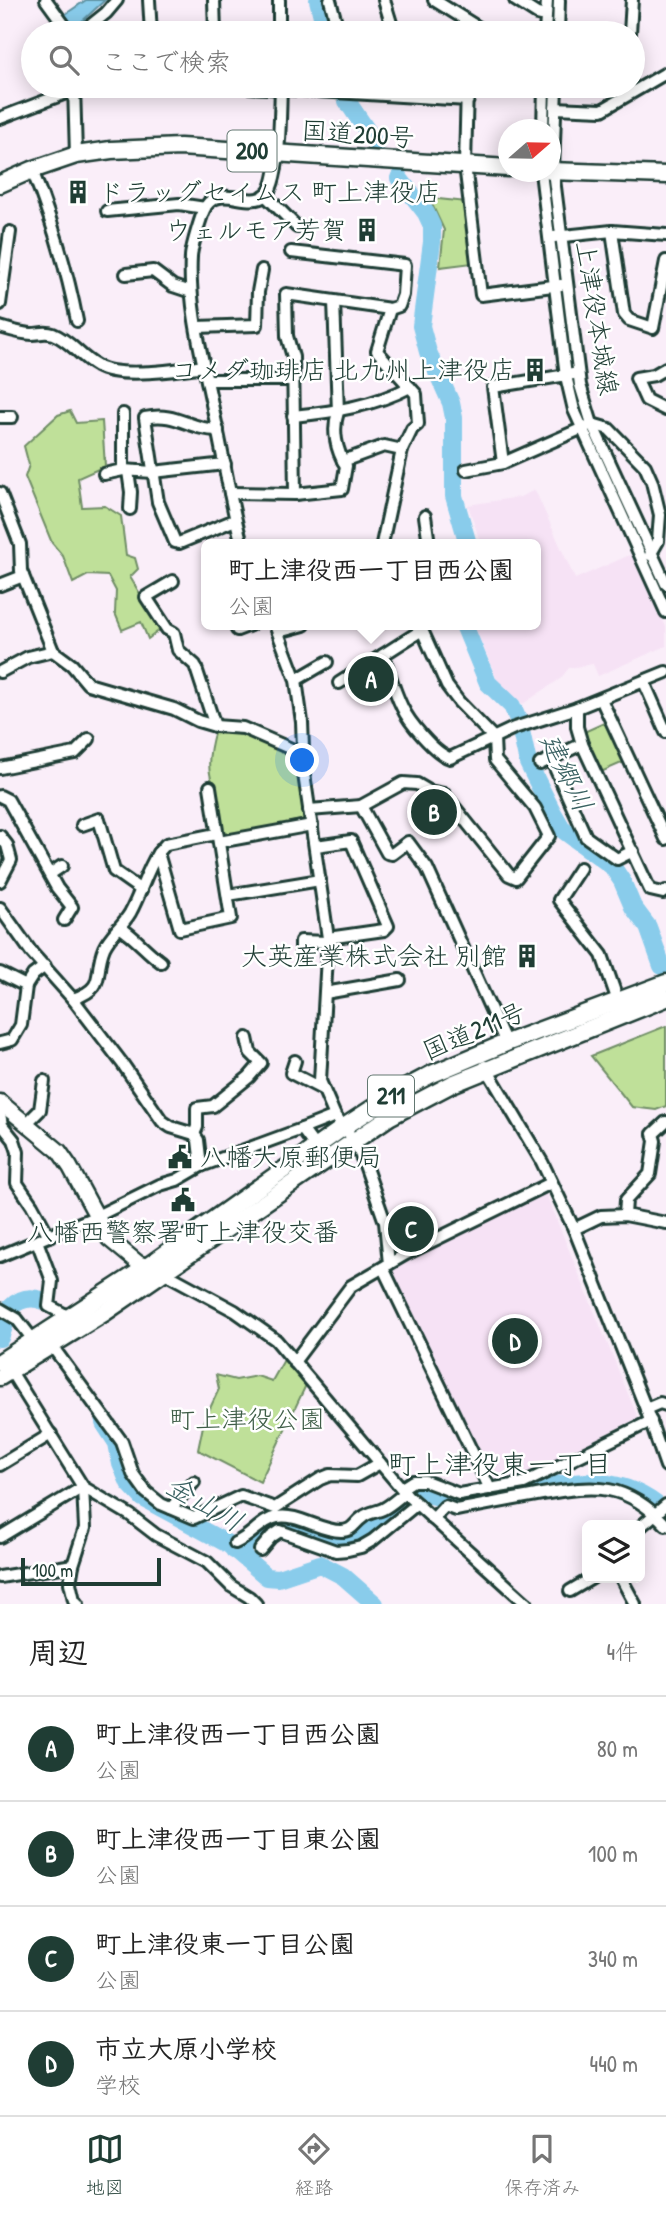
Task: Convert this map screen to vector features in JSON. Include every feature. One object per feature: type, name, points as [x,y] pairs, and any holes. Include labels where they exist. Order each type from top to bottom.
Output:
[{"type":"highway","name":"国道200号","points":[[0,184],[76,155],[111,150],[180,147],[498,168]]},
{"type":"highway","points":[[561,171],[666,174]]},
{"type":"highway","name":"国道211号","points":[[4,1367],[34,1340],[155,1269],[389,1117],[483,1062],[506,1043],[666,983]]},
{"type":"highway","name":"国道211号","points":[[4,1367],[52,1346],[316,1148],[339,1121],[432,1074],[483,1062],[666,998]]},
{"type":"main road","points":[[0,1102],[59,1151],[109,1239],[138,1263],[155,1269]]},
{"type":"street","points":[[46,0],[61,21]]},
{"type":"street","points":[[96,21],[117,0]]},
{"type":"street","points":[[149,0],[150,21]]},
{"type":"street","points":[[214,0],[215,21]]},
{"type":"street","points":[[279,0],[279,21]]},
{"type":"street","points":[[330,0],[336,21]]},
{"type":"street","points":[[384,0],[390,21]]},
{"type":"street","points":[[434,0],[461,21]]},
{"type":"street","points":[[514,0],[537,15],[546,16]]},
{"type":"street","points":[[546,21],[547,0]]},
{"type":"street","points":[[558,21],[559,0]]},
{"type":"street","points":[[631,21],[632,0]]},
{"type":"street","points":[[645,83],[666,73]]},
{"type":"street","points":[[0,118],[49,98]]},
{"type":"street","points":[[74,98],[76,155]]},
{"type":"street","points":[[241,539],[229,494],[197,327],[191,292],[191,254],[205,208],[213,200],[222,197],[256,199],[265,195],[273,184],[278,153],[280,98]]},
{"type":"street","points":[[455,98],[468,100],[465,166],[481,295],[561,285]]},
{"type":"street","points":[[543,119],[544,98]]},
{"type":"street","name":"上津役本城線","points":[[554,119],[555,98]]},
{"type":"street","points":[[555,108],[601,110],[618,98]]},
{"type":"street","points":[[32,170],[62,251],[77,321]]},
{"type":"street","name":"上津役本城線","points":[[549,182],[572,375],[587,425],[666,612]]},
{"type":"street","points":[[265,195],[297,227]]},
{"type":"street","points":[[107,211],[179,204],[205,208]]},
{"type":"street","points":[[612,231],[624,314],[629,320],[653,328],[666,261]]},
{"type":"street","points":[[555,236],[612,231],[666,235]]},
{"type":"street","points":[[0,304],[10,232]]},
{"type":"street","points":[[291,252],[405,265],[403,295],[398,306],[390,309],[286,294],[287,335],[293,357],[295,494]]},
{"type":"street","points":[[197,327],[257,325],[262,270]]},
{"type":"street","points":[[126,274],[153,271],[173,286],[191,292]]},
{"type":"street","points":[[229,494],[295,494],[342,489],[346,466],[337,452],[334,301]]},
{"type":"street","points":[[383,539],[402,450],[412,429],[418,424],[416,394],[377,351],[390,309]]},
{"type":"street","points":[[0,327],[32,334],[44,331],[52,333],[70,343],[94,365],[106,371],[163,373],[204,366]]},
{"type":"street","points":[[666,368],[636,378],[646,400],[666,410]]},
{"type":"street","points":[[503,463],[493,387],[572,375]]},
{"type":"street","points":[[207,380],[293,380]]},
{"type":"street","points":[[293,416],[338,412],[410,387]]},
{"type":"street","points":[[123,414],[126,470],[131,492],[130,509]]},
{"type":"street","points":[[218,430],[202,430],[167,416],[145,418],[158,502],[175,542],[179,543],[235,520]]},
{"type":"street","points":[[0,417],[12,418]]},
{"type":"street","points":[[466,470],[503,463],[587,425],[609,429],[645,466],[652,482],[660,516],[658,541],[652,554],[641,558]]},
{"type":"street","name":"上津役本城線","points":[[587,425],[666,584]]},
{"type":"street","points":[[343,461],[384,446],[402,450]]},
{"type":"street","points":[[104,474],[126,470],[153,472],[225,464]]},
{"type":"street","points":[[0,493],[2,508],[20,544],[23,576],[52,651],[72,664],[88,684],[174,709],[215,726],[243,728],[303,754]]},
{"type":"street","points":[[425,516],[428,539]]},
{"type":"street","points":[[0,584],[23,576]]},
{"type":"street","points":[[173,581],[146,597],[167,629],[174,633],[178,650],[195,665],[215,726]]},
{"type":"street","points":[[279,630],[296,680],[309,810],[327,940],[320,1071],[322,1089],[339,1121],[354,1140],[385,1222],[386,1266],[490,1489]]},
{"type":"street","points":[[339,683],[418,630]]},
{"type":"street","points":[[309,810],[361,806],[403,783],[417,784],[429,791],[444,794],[509,875],[516,878],[549,836],[535,808],[495,761],[494,738],[447,686],[423,630]]},
{"type":"street","points":[[0,672],[28,657],[52,651]]},
{"type":"street","points":[[383,655],[402,709],[424,737],[450,758],[520,726],[577,708],[666,672]]},
{"type":"street","points":[[296,680],[327,662]]},
{"type":"street","points":[[644,682],[666,732]]},
{"type":"street","points":[[601,699],[666,839]]},
{"type":"street","points":[[577,708],[577,727],[582,744],[650,890],[663,893],[666,891]]},
{"type":"street","points":[[0,768],[75,753],[89,739]]},
{"type":"street","points":[[582,744],[546,761],[586,837],[617,859],[633,851]]},
{"type":"street","points":[[158,853],[180,929],[231,918],[209,788]]},
{"type":"street","points":[[0,796],[8,800],[57,888],[72,907],[64,920]]},
{"type":"street","points":[[361,806],[387,853],[392,854],[408,842],[427,868],[506,1043]]},
{"type":"street","points":[[82,825],[99,819],[114,870],[141,890]]},
{"type":"street","points":[[73,999],[85,995],[100,977],[100,962],[105,946],[121,928],[141,890],[148,869],[166,844],[312,825]]},
{"type":"street","points":[[0,836],[7,845],[11,860],[1,875]]},
{"type":"street","points":[[301,941],[327,940],[384,930],[388,926],[351,841],[316,846]]},
{"type":"street","points":[[109,850],[122,846]]},
{"type":"street","points":[[50,874],[62,866]]},
{"type":"street","points":[[580,869],[559,900],[602,955],[618,1001]]},
{"type":"street","points":[[228,895],[320,880]]},
{"type":"street","points":[[0,908],[122,1063],[162,1121],[171,1127],[194,1134],[198,1140],[201,1166]]},
{"type":"street","points":[[121,928],[162,961]]},
{"type":"street","points":[[0,1043],[12,1040],[21,1025],[26,986],[33,975],[45,966]]},
{"type":"street","points":[[0,973],[26,986]]},
{"type":"street","points":[[325,993],[400,980]]},
{"type":"street","points":[[194,1134],[197,1127],[197,1108],[213,1106],[249,1077],[261,1063],[250,1052],[247,1038]]},
{"type":"street","points":[[295,1061],[291,1073],[322,1089]]},
{"type":"street","points":[[483,1062],[542,1162],[574,1229],[651,1421],[666,1466]]},
{"type":"street","points":[[27,1122],[40,1110],[44,1081]]},
{"type":"street","points":[[0,1114],[2,1125],[14,1140],[18,1152],[17,1183],[49,1236]]},
{"type":"street","points":[[0,1256],[97,1216],[160,1185],[177,1180],[201,1166],[302,1129],[339,1121]]},
{"type":"street","points":[[625,1215],[626,1200],[650,1174],[655,1141],[653,1134],[666,1122]]},
{"type":"street","points":[[302,1129],[316,1148]]},
{"type":"street","points":[[294,1362],[351,1286],[551,1183]]},
{"type":"street","points":[[574,1229],[601,1216],[625,1215],[666,1223]]},
{"type":"street","points":[[37,1241],[52,1281],[49,1306],[62,1313],[66,1320]]},
{"type":"street","points":[[155,1269],[235,1311],[276,1340],[409,1497],[527,1604]]},
{"type":"street","points":[[0,1309],[17,1319],[34,1340]]},
{"type":"street","points":[[52,1346],[122,1442],[133,1474],[146,1492],[171,1508],[194,1518],[241,1496],[278,1521],[336,1551],[361,1547],[373,1539],[409,1497],[413,1482],[425,1481],[459,1494],[524,1483],[651,1421]]},
{"type":"street","points":[[4,1367],[51,1434],[83,1487],[130,1515],[156,1535],[207,1562],[231,1586],[256,1604]]},
{"type":"street","points":[[646,1409],[660,1403],[666,1405]]},
{"type":"street","points":[[0,1465],[51,1434]]},
{"type":"street","points":[[260,1550],[271,1537],[278,1521],[320,1479],[330,1475],[357,1476],[380,1463]]},
{"type":"street","points":[[171,1508],[194,1482]]},
{"type":"street","points":[[524,1483],[527,1497]]},
{"type":"street","points":[[0,1538],[83,1487]]},
{"type":"street","points":[[78,1604],[74,1600],[70,1583],[85,1528],[83,1487]]},
{"type":"street","points":[[433,1519],[445,1506],[456,1510],[575,1489],[601,1489],[629,1496],[644,1504],[666,1525]]},
{"type":"street","points":[[235,1543],[245,1539],[258,1526],[289,1517],[343,1531],[353,1529],[361,1517],[409,1497]]},
{"type":"street","points":[[645,1523],[666,1505]]},
{"type":"street","points":[[0,1577],[73,1565]]},
{"type":"street","points":[[570,1591],[584,1583]]},
{"type":"street","points":[[624,1583],[635,1604]]},
{"type":"shaded area","points":[[535,490],[575,579],[632,554],[666,627],[666,646],[598,676],[593,664],[569,668],[560,679],[523,704],[502,688],[476,630],[541,630],[541,539],[479,539],[468,505],[520,497]]},
{"type":"shaded area","points":[[546,1194],[638,1418],[530,1472],[493,1481],[392,1277],[394,1266],[531,1196]]},
{"type":"green space","points":[[429,198],[466,202],[473,263],[440,267],[444,230]]},
{"type":"green space","points":[[70,411],[76,423],[102,421],[105,466],[78,478],[82,507],[105,506],[121,516],[126,555],[135,558],[138,569],[130,577],[161,629],[148,639],[141,622],[122,630],[115,613],[116,591],[108,576],[88,575],[73,583],[63,556],[52,543],[25,477],[29,465],[24,446],[58,415]]},
{"type":"green space","points":[[382,663],[387,677],[359,697],[354,681]]},
{"type":"green space","points":[[606,722],[624,762],[601,772],[584,732]]},
{"type":"green space","points":[[215,730],[240,732],[298,758],[298,778],[305,819],[223,838],[209,767]]},
{"type":"green space","points":[[666,1026],[666,1106],[656,1110],[632,1107],[591,1056]]},
{"type":"green space","points":[[421,1207],[435,1236],[397,1255],[392,1254],[389,1222]]},
{"type":"green space","name":"町上津役公園","points":[[285,1358],[306,1385],[260,1482],[198,1450],[204,1421],[219,1389],[216,1375],[236,1380],[257,1376],[272,1381]]},
{"type":"water","points":[[86,0],[105,0],[82,21],[55,21]]},
{"type":"waterway","name":"建郷川","points":[[318,0],[323,21]]},
{"type":"waterway","name":"建郷川","points":[[346,98],[376,144]]},
{"type":"waterway","name":"建郷川","points":[[399,178],[426,213],[432,226],[421,326],[428,352],[451,403],[454,418],[454,496],[467,539]]},
{"type":"waterway","name":"建郷川","points":[[466,630],[488,683],[512,706],[519,722],[528,763],[563,830],[612,866],[633,907],[648,927],[662,966]]},
{"type":"waterway","name":"金山川","points":[[10,1308],[26,1299],[44,1301]]},
{"type":"waterway","name":"金山川","points":[[0,1338],[7,1318]]},
{"type":"waterway","name":"金山川","points":[[104,1423],[117,1443],[121,1464],[129,1483],[143,1498],[228,1544],[267,1577],[278,1578],[320,1564],[343,1576],[375,1604]]},
{"type":"waterway","points":[[234,1550],[267,1530],[285,1526],[305,1530],[343,1544],[353,1542],[363,1537],[369,1528],[378,1526],[408,1502],[423,1495],[459,1502],[585,1482],[609,1484],[633,1491],[657,1505]]},
{"type":"place","name":"ドラッグセイムス 町上津役店","points":[[78,192]]},
{"type":"place","name":"ウェルモア芳賀","points":[[367,230]]},
{"type":"place","name":"コメダ珈琲店 北九州上津役店","points":[[535,370]]},
{"type":"place","name":"町上津役西一丁目西公園","points":[[371,679]]},
{"type":"place","name":"町上津役西一丁目東公園","points":[[434,812]]},
{"type":"place","name":"大英産業株式会社 別館","points":[[527,956]]},
{"type":"place","name":"八幡大原郵便局","points":[[180,1157]]},
{"type":"place","name":"八幡西警察署町上津役交番","points":[[183,1200]]},
{"type":"place","name":"町上津役東一丁目公園","points":[[411,1229]]},
{"type":"place","name":"市立大原小学校","points":[[515,1341]]},
{"type":"district","name":"町上津役東一丁目","points":[[500,1464]]}]
